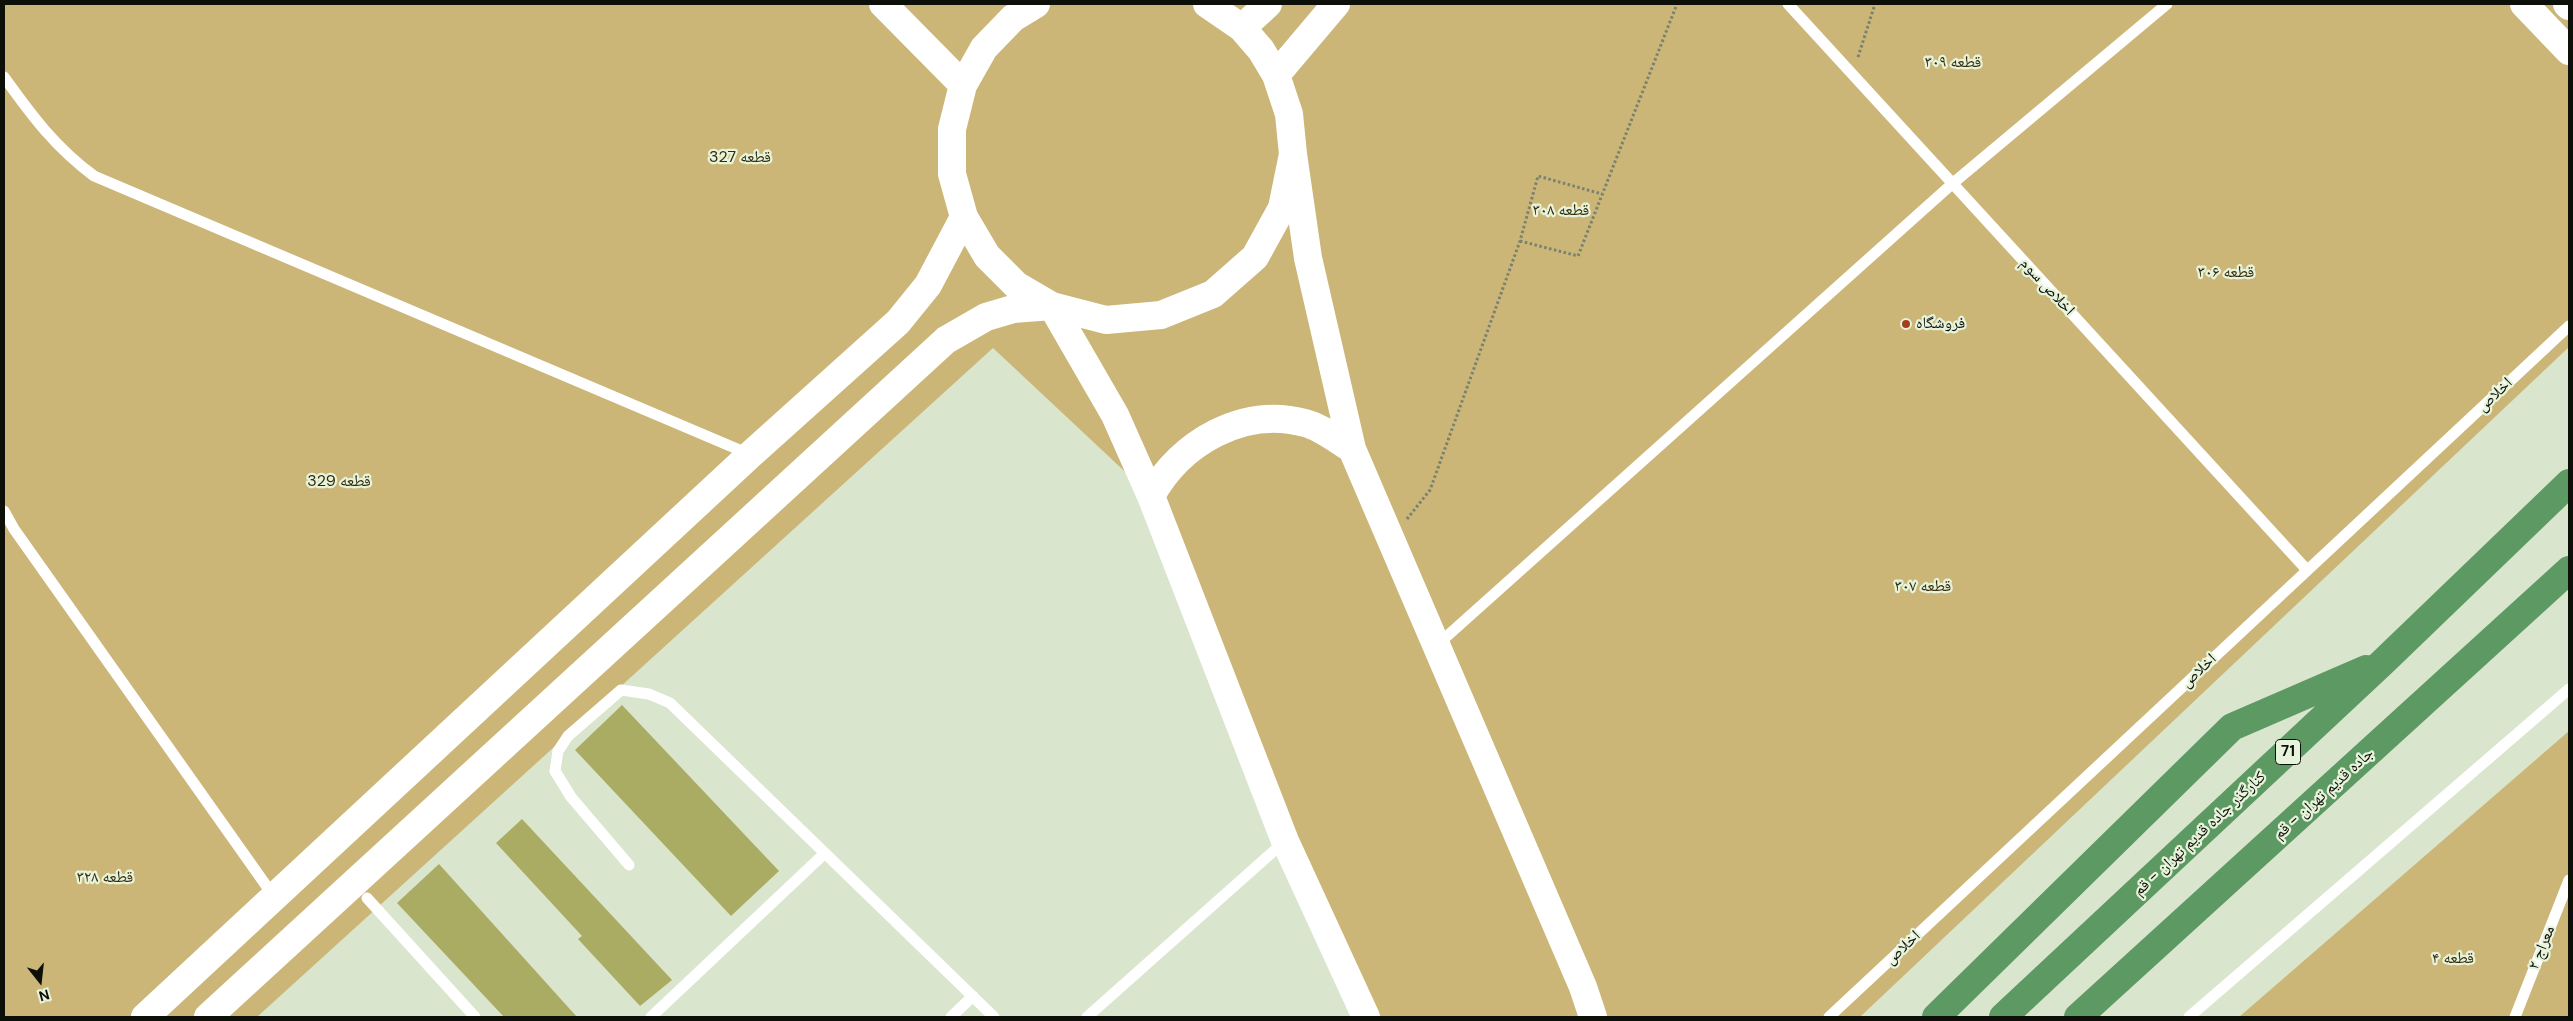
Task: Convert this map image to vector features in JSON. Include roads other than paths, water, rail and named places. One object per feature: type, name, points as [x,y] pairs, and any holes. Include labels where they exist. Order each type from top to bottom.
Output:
[{"type":"highway","name":"کنارگذر جاده قدیم تهران - قم","points":[[2003,1017],[2383,662],[2569,483]]},
{"type":"highway","name":"جاده قدیم تهران - قم","points":[[2078,1017],[2569,570]]},
{"type":"highway","points":[[1936,1017],[2232,727],[2383,662]]},
{"type":"street","points":[[883,4],[963,85]]},
{"type":"street","points":[[1036,4],[1013,18],[984,48],[963,85],[952,129],[952,174],[964,217],[987,256],[1016,285],[1052,306],[1106,320],[1162,316],[1213,294],[1254,257],[1259,249],[1282,208],[1293,154]]},
{"type":"street","points":[[1207,4],[1242,28],[1261,50],[1276,75],[1289,114],[1308,258],[1352,448],[1583,987],[1593,1017]]},
{"type":"street","points":[[1242,28],[1268,4]]},
{"type":"street","points":[[1276,75],[1336,4]]},
{"type":"street","points":[[2524,4],[2569,51]]},
{"type":"street","points":[[145,1017],[750,455],[898,322],[928,285],[964,217]]},
{"type":"street","points":[[1052,306],[1115,416],[1151,496],[1285,841],[1366,1017]]},
{"type":"street","points":[[208,1017],[946,340],[986,317],[1013,309],[1052,306]]},
{"type":"street","points":[[1151,496],[1163,475],[1188,451],[1209,435],[1244,422],[1283,418],[1307,424],[1352,448]]},
{"type":"street","points":[[1583,987],[1604,1017]]},
{"type":"lane","name":"اخلاص سوم","points":[[1788,4],[2307,570]]},
{"type":"lane","points":[[1436,646],[1952,184],[2167,4]]},
{"type":"lane","points":[[4,77],[44,131],[68,157],[94,176],[750,455]]},
{"type":"lane","name":"اخلاص","points":[[1829,1017],[2569,326]]},
{"type":"lane","points":[[4,511],[14,530],[275,898]]},
{"type":"lane","points":[[2189,1017],[2569,689]]},
{"type":"lane","points":[[630,865],[571,797],[556,771],[558,750],[568,736],[621,690],[648,694],[670,704],[994,1017]]},
{"type":"lane","points":[[1087,1017],[1285,841]]},
{"type":"lane","points":[[651,1017],[825,853]]},
{"type":"lane","name":"معراج ۲","points":[[2515,1017],[2569,880]]},
{"type":"lane","points":[[367,898],[475,1017]]},
{"type":"lane","points":[[951,1017],[973,996]]},
{"type":"place","name":"فروشگاه","points":[[1906,324]]},
{"type":"park label","name":"قطعه ۳۰۹","points":[[1953,63]]},
{"type":"park label","name":"قطعه 327","points":[[740,158]]},
{"type":"park label","name":"قطعه ۳۰۸","points":[[1561,211]]},
{"type":"park label","name":"قطعه ۳۰۶","points":[[2226,273]]},
{"type":"park label","name":"قطعه 329","points":[[339,482]]},
{"type":"park label","name":"قطعه ۳۰۷","points":[[1923,587]]},
{"type":"park label","name":"قطعه ۳۲۸","points":[[105,878]]},
{"type":"park label","name":"قطعه ۴","points":[[2453,959]]}]
